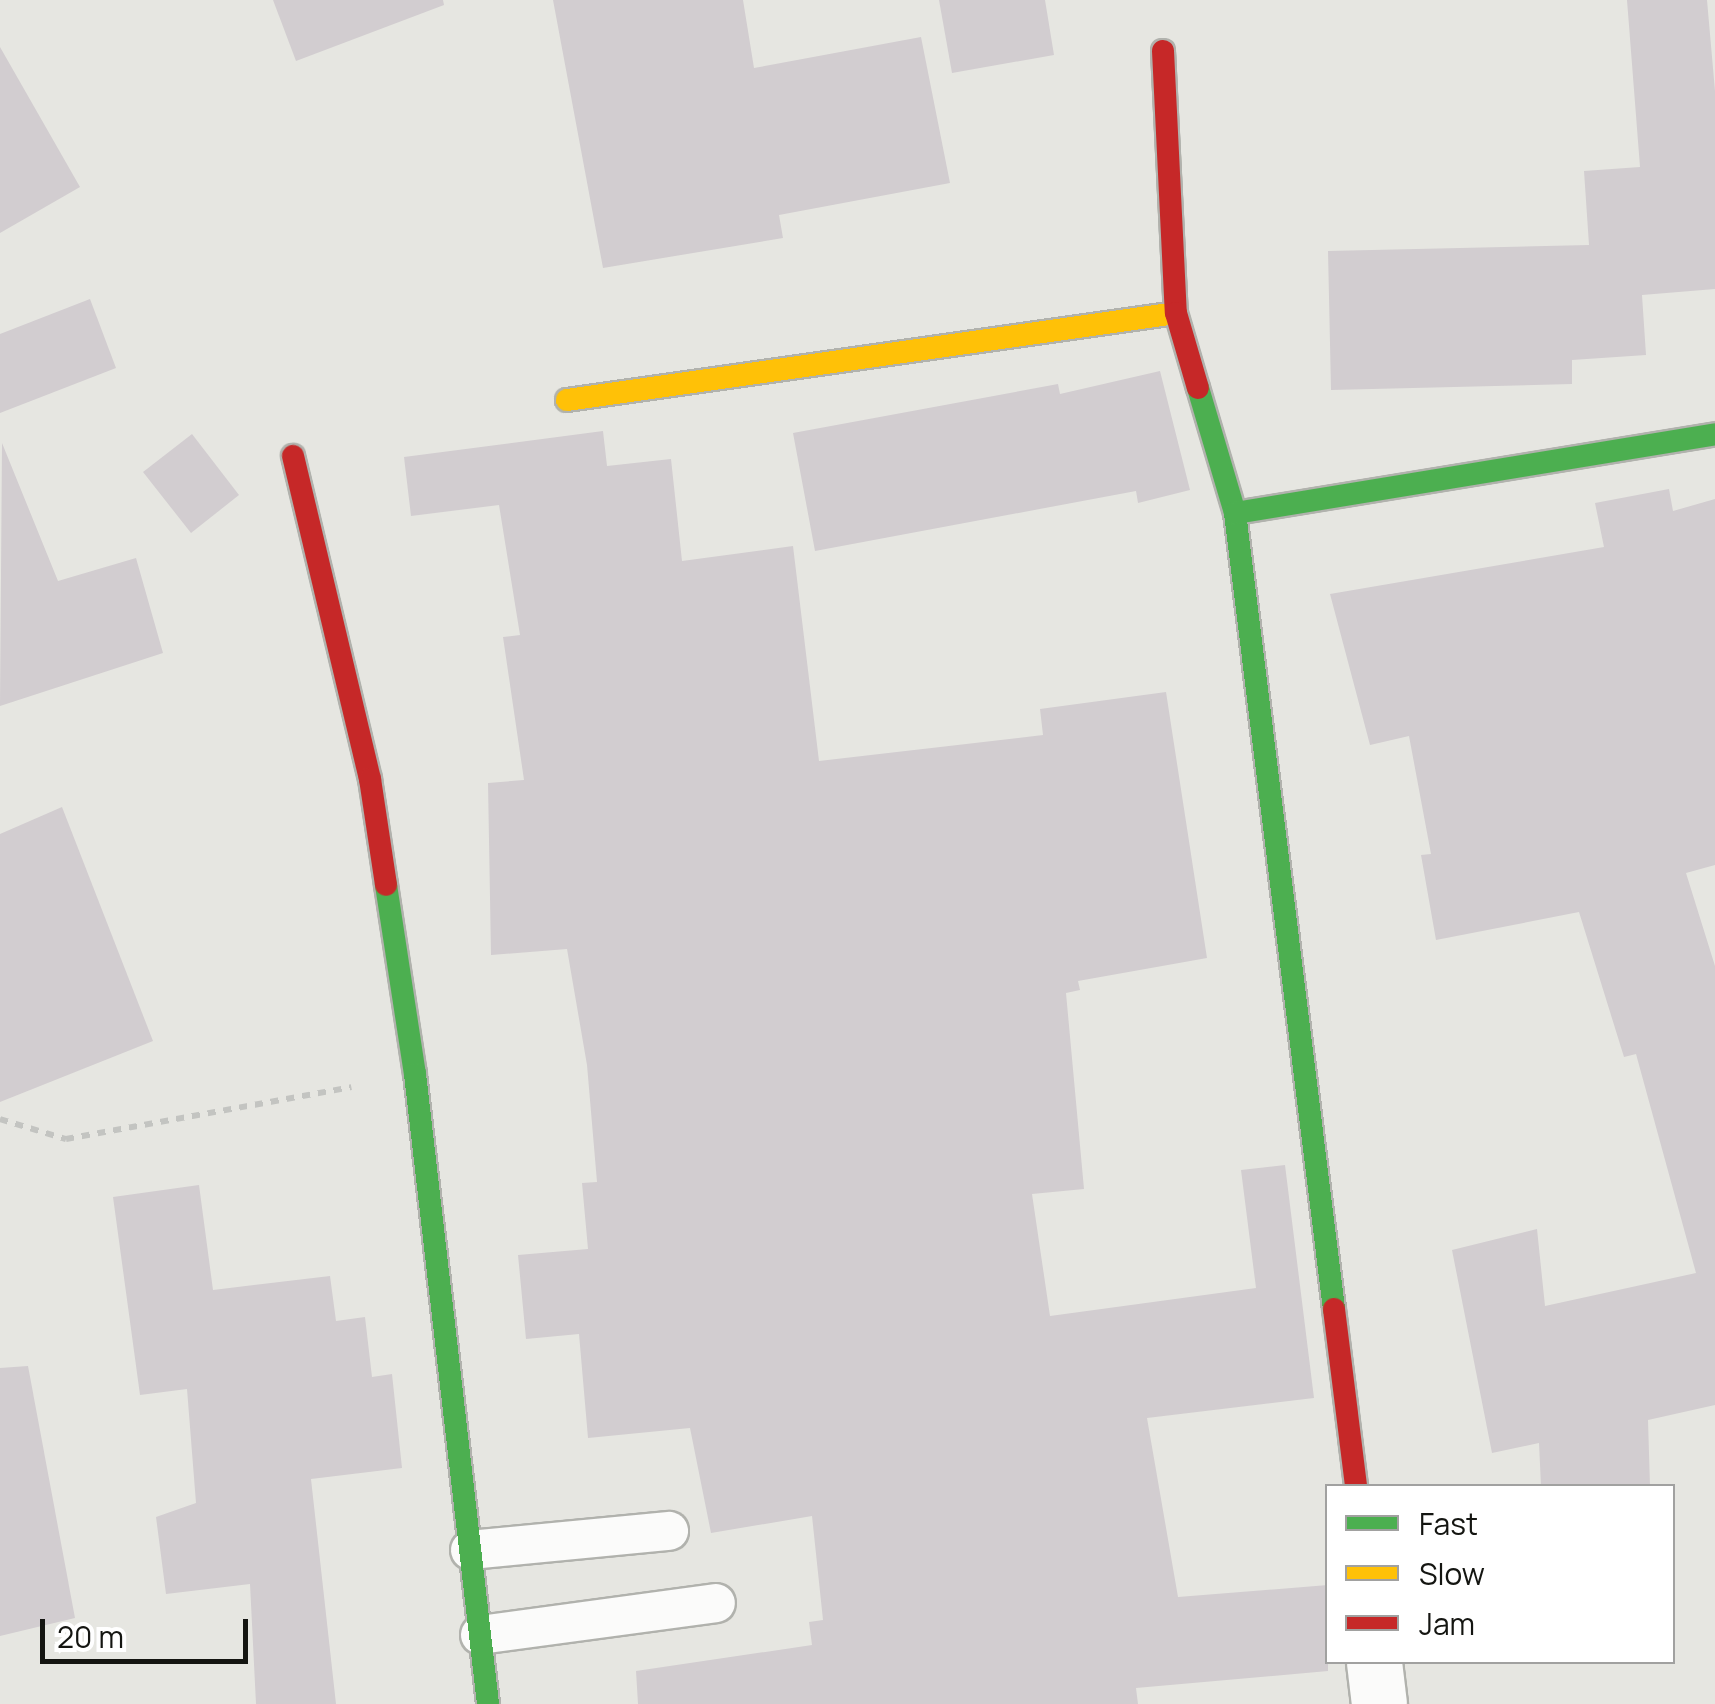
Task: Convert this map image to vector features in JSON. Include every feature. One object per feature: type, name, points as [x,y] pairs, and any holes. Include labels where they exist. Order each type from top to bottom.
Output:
[{"type":"street","points":[[1163,52],[1176,313],[1235,513],[1356,1484]]},
{"type":"street","points":[[568,400],[1176,313]]},
{"type":"street","points":[[1235,513],[1715,434]]},
{"type":"street","points":[[293,456],[370,779],[415,1074],[488,1704]]},
{"type":"street","points":[[1374,1664],[1379,1704]]},
{"type":"lane","points":[[470,1550],[669,1531]]},
{"type":"lane","points":[[480,1635],[716,1603]]},
{"type":"path","points":[[0,1118],[66,1139],[415,1074]]},
{"type":"building","points":[[273,0],[443,0],[444,5],[296,61]]},
{"type":"building","points":[[553,0],[743,0],[754,68],[921,37],[950,183],[779,215],[783,238],[603,268]]},
{"type":"building","points":[[939,0],[1045,0],[1054,55],[952,73]]},
{"type":"building","points":[[1627,0],[1707,0],[1715,91],[1715,289],[1642,295],[1646,355],[1572,360],[1572,384],[1331,390],[1328,251],[1589,245],[1584,171],[1640,167]]},
{"type":"building","points":[[0,47],[80,187],[0,233]]},
{"type":"building","points":[[90,299],[116,368],[0,413],[0,334]]},
{"type":"building","points":[[1160,371],[1190,490],[1138,503],[1136,491],[815,551],[793,433],[1058,384],[1060,394]]},
{"type":"building","points":[[603,431],[607,466],[671,459],[682,561],[793,546],[819,761],[1043,735],[1040,709],[1166,692],[1207,958],[1078,981],[1080,990],[1066,993],[1084,1189],[1032,1194],[1050,1316],[1256,1288],[1241,1170],[1285,1165],[1314,1398],[1147,1418],[1178,1597],[1325,1585],[1328,1671],[1136,1688],[1138,1704],[638,1704],[636,1671],[812,1645],[809,1622],[823,1620],[812,1516],[711,1533],[690,1428],[588,1438],[579,1334],[526,1339],[518,1255],[588,1249],[582,1183],[597,1182],[587,1065],[567,949],[491,955],[488,783],[524,780],[503,637],[520,635],[499,505],[411,516],[404,457]]},
{"type":"building","points":[[192,434],[239,495],[191,533],[143,472]]},
{"type":"building","points":[[2,443],[58,581],[136,558],[163,653],[0,706]]},
{"type":"building","points":[[1669,489],[1673,511],[1715,499],[1715,865],[1686,873],[1715,966],[1715,1405],[1648,1420],[1650,1484],[1541,1484],[1539,1443],[1492,1453],[1452,1250],[1537,1229],[1545,1306],[1696,1273],[1636,1054],[1624,1057],[1579,912],[1436,940],[1421,855],[1431,854],[1409,736],[1370,745],[1330,594],[1604,547],[1595,503]]},
{"type":"building","points":[[62,807],[153,1041],[0,1102],[0,834]]},
{"type":"building","points":[[199,1185],[213,1290],[330,1276],[336,1321],[365,1317],[372,1377],[392,1374],[402,1468],[311,1479],[336,1704],[256,1704],[250,1584],[166,1594],[156,1517],[196,1503],[187,1389],[140,1395],[113,1197]]},
{"type":"building","points":[[28,1366],[75,1618],[0,1636],[0,1368]]},
{"type":"traffic: fast","points":[[1198,388],[1235,513],[1334,1309]]},
{"type":"traffic: fast","points":[[1235,513],[1715,434]]},
{"type":"traffic: fast","points":[[386,885],[415,1074],[488,1704]]},
{"type":"traffic: slow","points":[[567,400],[1176,313]]},
{"type":"traffic: jam","points":[[1163,51],[1176,313],[1198,388]]},
{"type":"traffic: jam","points":[[293,456],[370,779],[386,885]]},
{"type":"traffic: jam","points":[[1334,1309],[1356,1484]]}]
